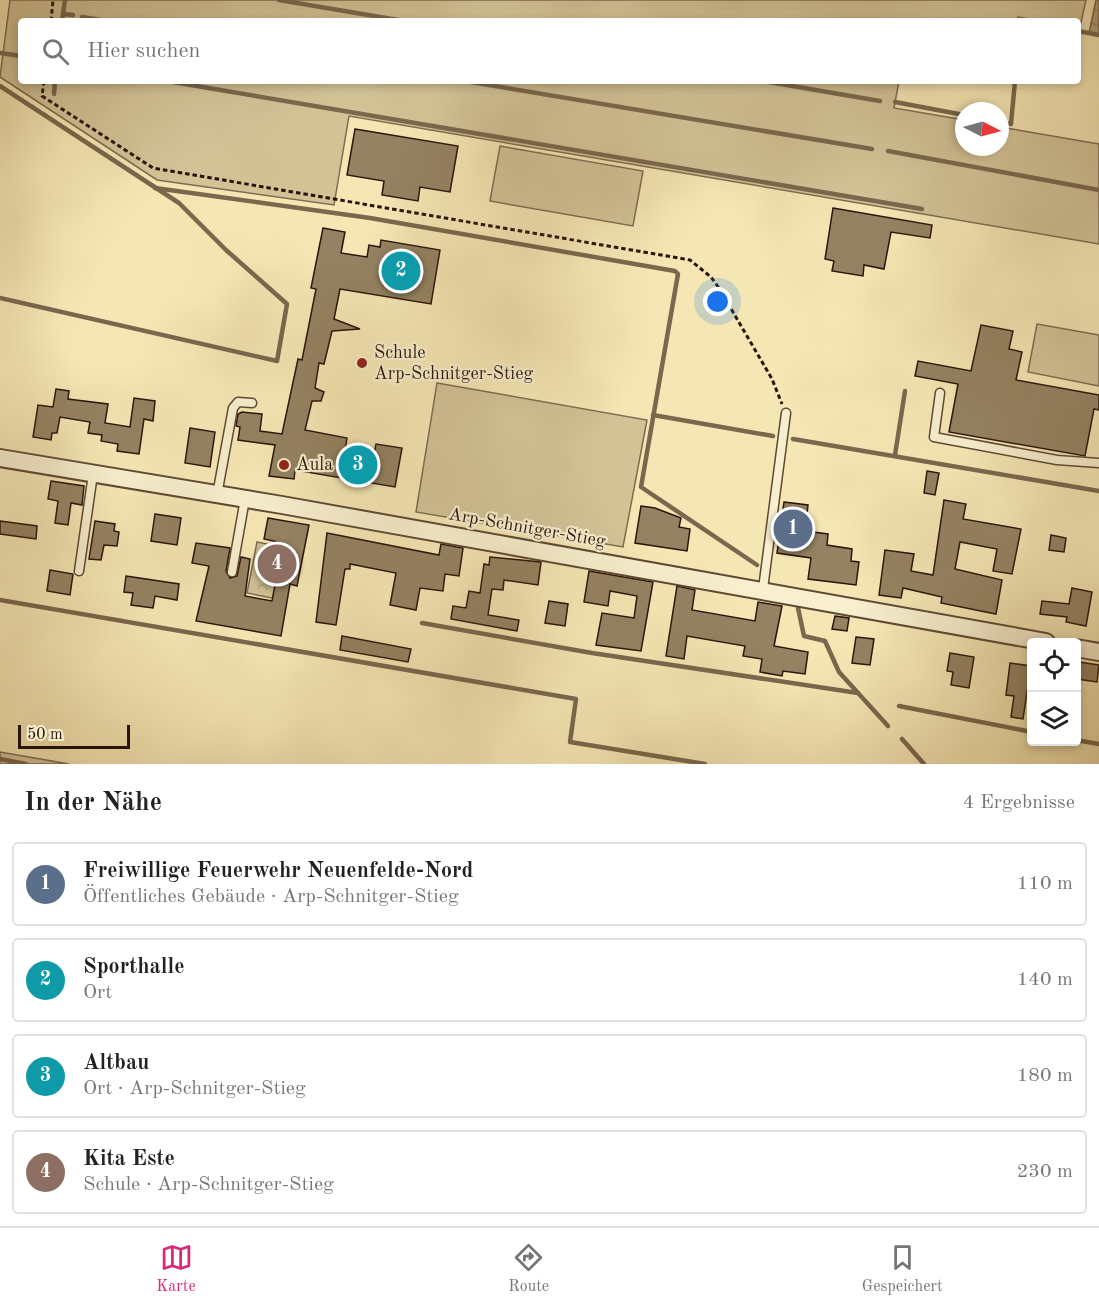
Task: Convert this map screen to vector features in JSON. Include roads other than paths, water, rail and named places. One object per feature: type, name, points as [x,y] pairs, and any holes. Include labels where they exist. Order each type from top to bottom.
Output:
[{"type":"street","name":"Arp-Schnitger-Stieg","points":[[0,458],[246,499],[1027,639]]},
{"type":"street","points":[[1081,649],[1099,652]]},
{"type":"lane","points":[[940,393],[934,437],[1057,460],[1099,463]]},
{"type":"lane","points":[[217,495],[232,408],[238,402],[252,403]]},
{"type":"lane","points":[[763,590],[786,413]]},
{"type":"lane","points":[[79,571],[93,474]]},
{"type":"lane","points":[[232,572],[246,499]]},
{"type":"water","points":[[1096,0],[1099,0],[1099,35],[1089,33]]},
{"type":"waterway","points":[[62,18],[65,0]]},
{"type":"waterway","points":[[279,0],[386,18]]},
{"type":"waterway","points":[[63,14],[73,15]]},
{"type":"waterway","points":[[82,17],[88,18]]},
{"type":"waterway","points":[[1081,32],[1099,35]]},
{"type":"waterway","points":[[0,53],[18,56]]},
{"type":"waterway","points":[[54,94],[55,84]]},
{"type":"waterway","points":[[185,84],[922,209]]},
{"type":"waterway","points":[[483,84],[872,149]]},
{"type":"waterway","points":[[781,84],[880,101]]},
{"type":"waterway","points":[[1009,124],[1011,124],[1015,84]]},
{"type":"waterway","points":[[0,86],[179,203],[226,250],[287,304],[277,361],[0,298]]},
{"type":"waterway","points":[[895,102],[955,113]]},
{"type":"waterway","points":[[888,151],[1099,190]]},
{"type":"waterway","points":[[155,188],[370,218],[675,271],[678,274],[641,487],[757,565]]},
{"type":"waterway","points":[[895,455],[905,391]]},
{"type":"waterway","points":[[653,415],[773,436]]},
{"type":"waterway","points":[[793,439],[1099,491]]},
{"type":"waterway","points":[[0,600],[576,699],[570,742],[705,764]]},
{"type":"waterway","points":[[798,608],[804,636],[825,641],[839,672],[888,726]]},
{"type":"waterway","points":[[422,623],[592,653],[858,693]]},
{"type":"waterway","points":[[899,706],[1027,731]]},
{"type":"waterway","points":[[902,739],[924,764]]},
{"type":"waterway","points":[[1081,741],[1099,744]]},
{"type":"waterway","points":[[0,759],[26,764]]},
{"type":"place","name":"Sporthalle","points":[[401,271]]},
{"type":"place","name":"Schule Arp-Schnitger-Stieg","points":[[362,363]]},
{"type":"place","name":"Aula","points":[[284,465]]},
{"type":"place","name":"Altbau","points":[[358,465]]},
{"type":"place","name":"Freiwillige Feuerwehr Neuenfelde-Nord","points":[[793,529]]},
{"type":"place","name":"Kita Este","points":[[277,564]]}]
